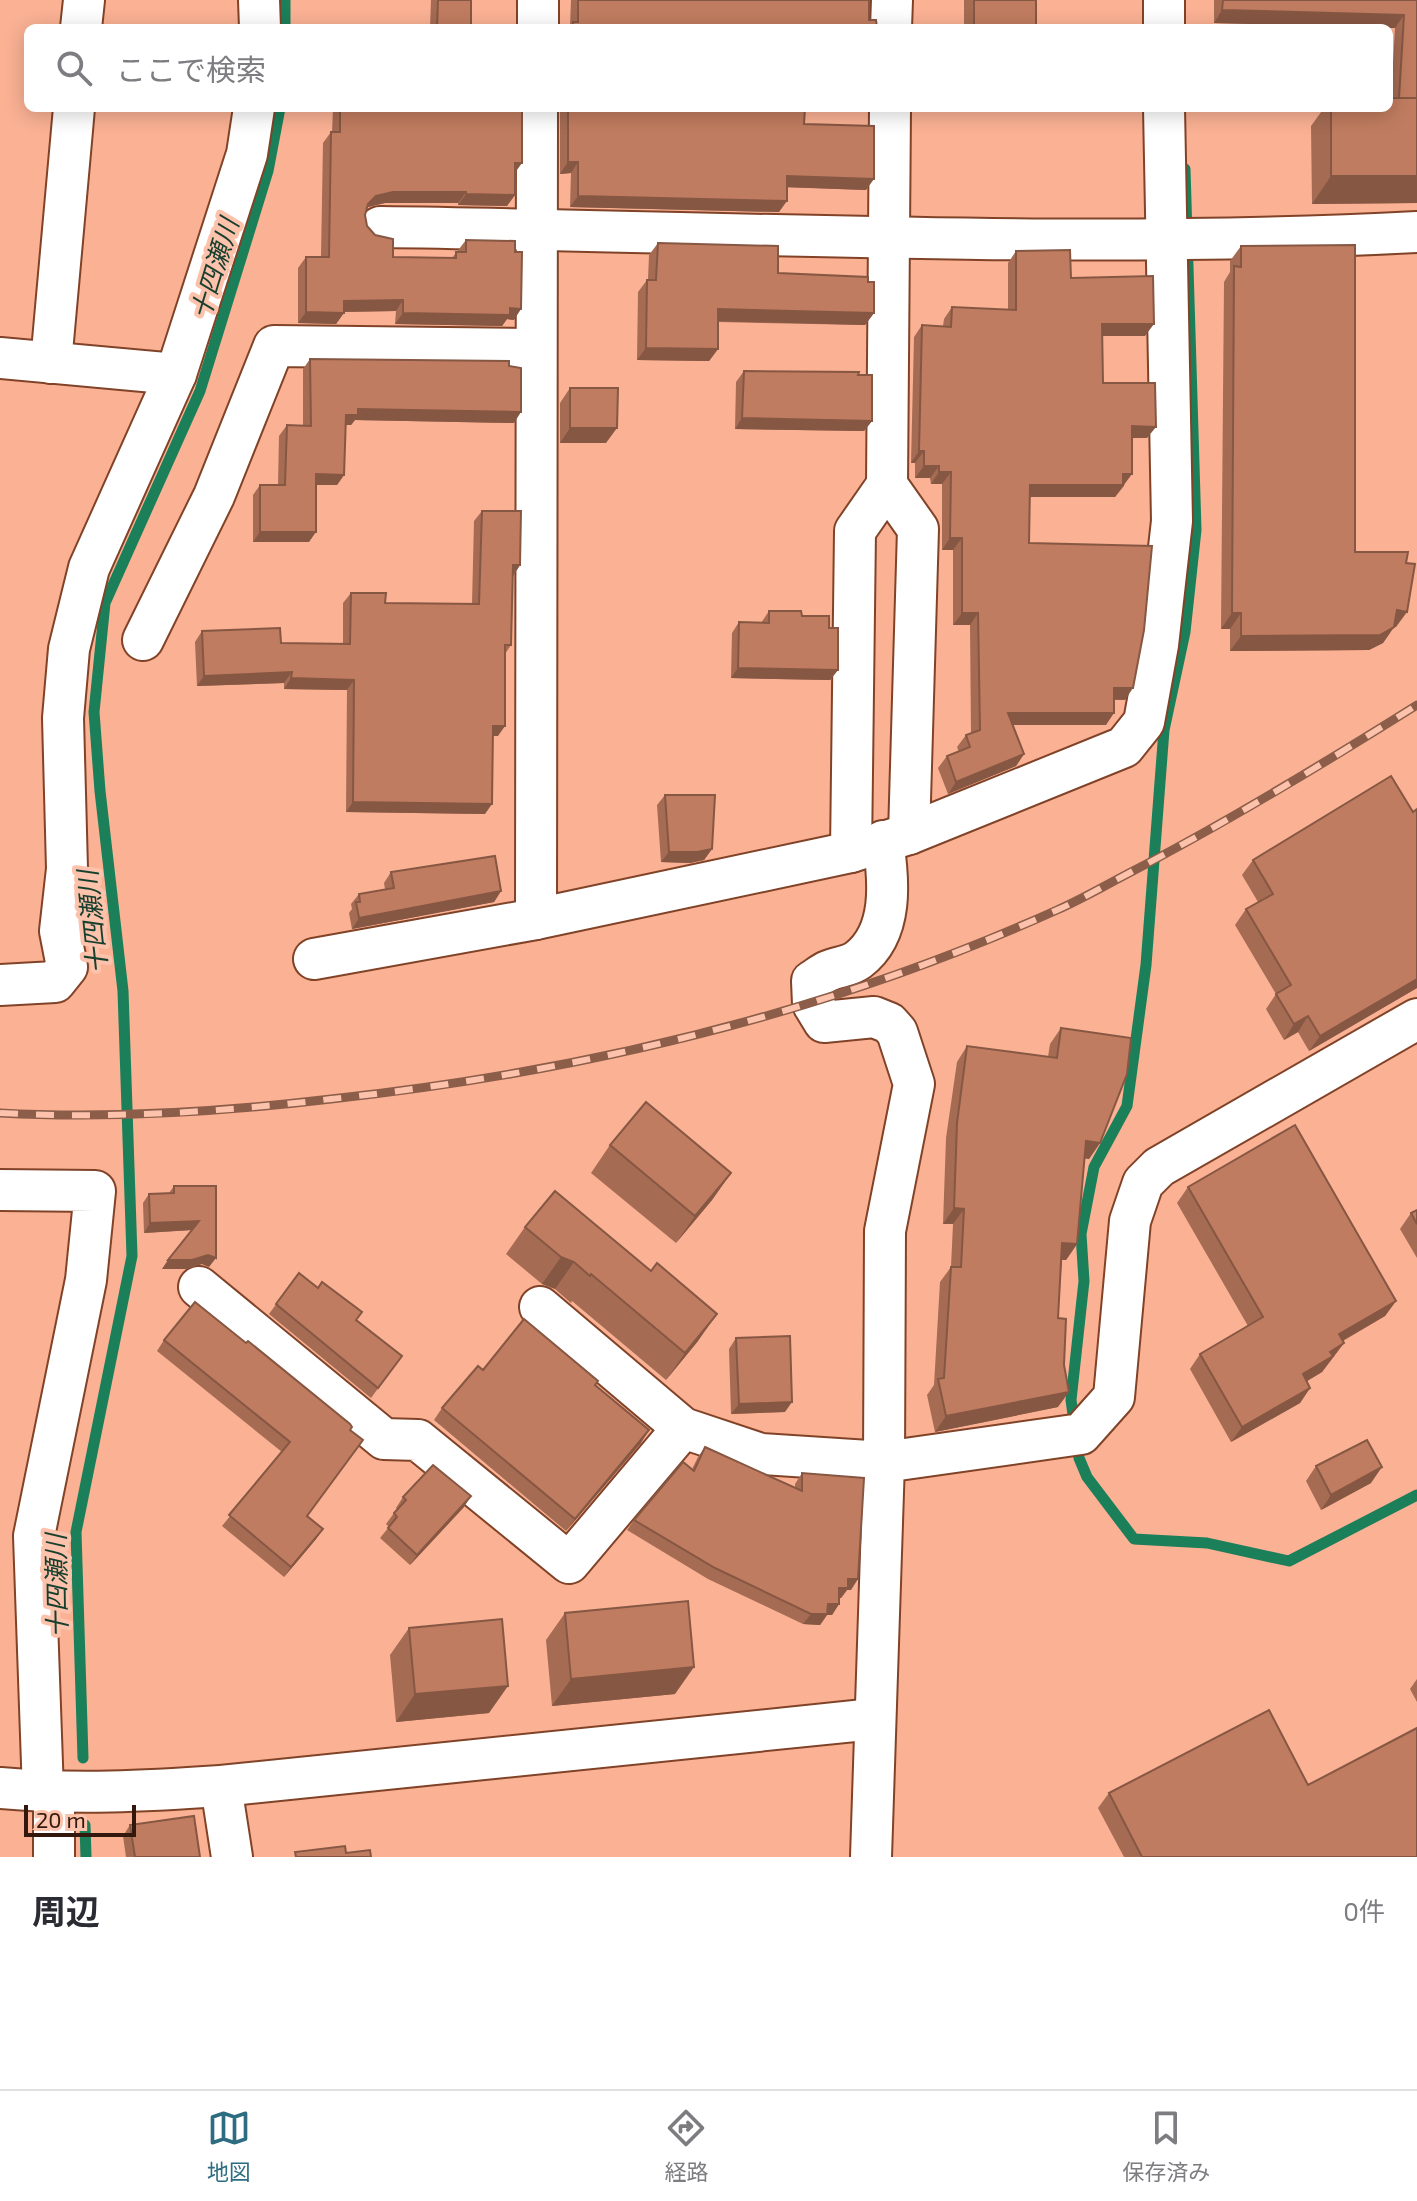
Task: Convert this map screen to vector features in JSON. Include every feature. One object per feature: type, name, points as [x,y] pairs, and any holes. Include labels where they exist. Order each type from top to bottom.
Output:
[{"type":"street","points":[[81,24],[84,0]]},
{"type":"street","points":[[259,0],[260,24]]},
{"type":"street","points":[[538,0],[538,24]]},
{"type":"street","points":[[891,24],[892,0]]},
{"type":"street","points":[[1164,0],[1164,24]]},
{"type":"street","points":[[51,363],[74,112]]},
{"type":"street","points":[[0,985],[55,982],[67,967],[60,931],[67,869],[63,718],[69,649],[89,568],[176,374],[247,154],[253,112]]},
{"type":"street","points":[[536,919],[537,112]]},
{"type":"street","points":[[871,1857],[884,1462],[885,1231],[914,1084],[897,1032],[889,1023],[874,1017],[824,1022],[813,1004],[812,981],[827,971],[857,961],[880,930],[889,878],[881,843],[855,531],[887,485],[890,112]]},
{"type":"street","points":[[314,959],[536,919],[881,843],[1124,747],[1144,722],[1160,630],[1172,521],[1164,112]]},
{"type":"street","points":[[380,227],[888,239],[1165,239],[1417,232]]},
{"type":"street","points":[[143,640],[214,496],[274,346],[535,349]]},
{"type":"street","points":[[0,358],[176,374]]},
{"type":"street","points":[[881,843],[918,529],[887,485]]},
{"type":"street","points":[[540,1307],[683,1428],[761,1454],[884,1462],[1081,1434],[1114,1397],[1130,1221],[1143,1183],[1159,1167],[1417,1019]]},
{"type":"street","points":[[0,1190],[95,1191],[86,1280],[17,1533],[54,1857]]},
{"type":"street","points":[[199,1287],[384,1439],[418,1440],[569,1563],[683,1428]]},
{"type":"street","points":[[0,1788],[126,1793],[221,1786],[874,1719]]},
{"type":"street","points":[[221,1786],[232,1857]]},
{"type":"building","points":[[438,0],[471,0],[471,24],[437,24]]},
{"type":"building","points":[[578,0],[869,0],[869,20],[876,20],[876,24],[573,24],[578,22]]},
{"type":"building","points":[[974,0],[1036,0],[1036,24],[974,24]]},
{"type":"building","points":[[1223,0],[1417,0],[1417,98],[1399,98],[1404,15],[1222,10]]},
{"type":"building","points":[[1393,98],[1417,98],[1417,176],[1331,176],[1331,112],[1393,112]]},
{"type":"building","points":[[340,112],[522,112],[522,163],[515,163],[515,195],[393,192],[376,196],[368,204],[365,215],[367,226],[375,235],[393,239],[393,257],[456,258],[456,252],[466,252],[466,240],[515,241],[515,252],[522,252],[521,309],[510,308],[510,315],[403,313],[403,300],[344,301],[344,313],[306,312],[306,257],[329,257],[331,132],[340,132]]},
{"type":"building","points":[[568,112],[805,112],[804,124],[874,126],[874,179],[787,176],[787,201],[578,196],[578,162],[568,162]]},
{"type":"building","points":[[658,243],[778,246],[778,273],[868,277],[868,282],[874,282],[874,313],[718,309],[718,349],[646,348],[647,280],[656,280]]},
{"type":"building","points":[[1355,245],[1355,552],[1408,552],[1406,563],[1415,564],[1407,612],[1397,610],[1394,627],[1380,635],[1241,636],[1241,613],[1232,613],[1234,266],[1241,267],[1241,246]]},
{"type":"building","points":[[1070,250],[1071,278],[1153,276],[1154,324],[1102,324],[1103,383],[1155,383],[1156,427],[1132,426],[1132,474],[1123,474],[1123,485],[1030,485],[1029,543],[1152,546],[1144,630],[1133,688],[1114,688],[1114,713],[1008,713],[1024,754],[956,782],[947,756],[970,747],[966,735],[980,730],[978,613],[962,613],[962,538],[950,538],[951,472],[939,472],[939,466],[924,466],[924,451],[919,451],[922,325],[951,327],[952,307],[1016,310],[1016,251]]},
{"type":"building","points":[[310,359],[509,361],[509,366],[521,368],[521,412],[358,409],[358,415],[346,415],[344,475],[316,474],[316,532],[260,532],[260,485],[285,485],[287,425],[311,426]]},
{"type":"building","points":[[744,371],[859,372],[858,375],[872,375],[872,421],[742,418]]},
{"type":"building","points":[[570,388],[618,388],[617,428],[570,428]]},
{"type":"building","points":[[482,511],[521,511],[520,565],[513,565],[511,645],[505,645],[505,726],[493,726],[492,804],[353,802],[354,680],[291,678],[292,672],[204,676],[202,631],[280,628],[281,643],[350,644],[351,593],[386,593],[385,603],[479,604]]},
{"type":"building","points":[[769,611],[801,611],[802,616],[829,616],[829,628],[838,628],[838,670],[738,668],[739,622],[769,623]]},
{"type":"building","points":[[1391,776],[1413,812],[1417,809],[1417,979],[1320,1036],[1308,1016],[1294,1024],[1276,994],[1291,985],[1246,909],[1273,894],[1253,860]]},
{"type":"building","points":[[665,795],[715,795],[712,849],[669,852]]},
{"type":"building","points":[[495,856],[501,891],[359,918],[356,902],[360,902],[359,894],[394,888],[391,872]]},
{"type":"building","points":[[1061,1028],[1131,1038],[1127,1074],[1100,1143],[1086,1141],[1077,1244],[1062,1243],[1058,1318],[1066,1319],[1064,1365],[1069,1392],[946,1416],[938,1379],[944,1378],[951,1267],[961,1267],[964,1209],[954,1208],[957,1123],[967,1046],[1057,1058]]},
{"type":"building","points":[[646,1102],[731,1173],[695,1216],[610,1145]]},
{"type":"building","points":[[1295,1125],[1396,1301],[1339,1334],[1344,1343],[1330,1352],[1333,1356],[1303,1374],[1310,1388],[1242,1427],[1200,1354],[1263,1317],[1188,1187]]},
{"type":"building","points":[[174,1186],[216,1186],[216,1258],[208,1255],[192,1260],[168,1260],[199,1221],[150,1223],[149,1194],[174,1193]]},
{"type":"building","points":[[555,1191],[651,1271],[657,1263],[717,1314],[685,1353],[591,1274],[561,1257],[525,1227]]},
{"type":"building","points":[[1417,1210],[1417,1224],[1411,1213]]},
{"type":"building","points":[[299,1273],[318,1288],[322,1282],[362,1312],[356,1320],[402,1356],[378,1388],[276,1304]]},
{"type":"building","points":[[195,1302],[350,1424],[350,1430],[363,1440],[307,1516],[323,1529],[291,1567],[229,1515],[290,1442],[164,1340]]},
{"type":"building","points":[[524,1319],[598,1381],[595,1385],[649,1430],[575,1519],[442,1408],[478,1366],[483,1370]]},
{"type":"building","points":[[790,1336],[792,1402],[739,1404],[736,1338]]},
{"type":"building","points":[[1367,1440],[1382,1467],[1331,1495],[1316,1466]]},
{"type":"building","points":[[705,1447],[802,1491],[802,1473],[864,1478],[858,1579],[848,1579],[848,1588],[839,1588],[839,1604],[828,1604],[827,1614],[811,1614],[715,1568],[634,1520],[683,1462],[694,1471]]},
{"type":"building","points":[[433,1465],[471,1496],[417,1555],[388,1528],[397,1517],[394,1513],[406,1500],[403,1497]]},
{"type":"building","points":[[688,1601],[694,1667],[571,1679],[565,1613]]},
{"type":"building","points":[[502,1619],[508,1686],[415,1694],[409,1628]]},
{"type":"building","points":[[1269,1710],[1308,1785],[1417,1728],[1417,1857],[1142,1857],[1109,1793]]},
{"type":"building","points":[[194,1816],[200,1857],[135,1857],[130,1825]]},
{"type":"building","points":[[345,1846],[346,1853],[370,1850],[371,1857],[296,1857],[295,1852]]},
{"type":"waterway","name":"十四瀬川","points":[[285,0],[285,24]]},
{"type":"waterway","name":"十四瀬川","points":[[83,1758],[76,1532],[132,1256],[123,991],[94,712],[105,603],[200,391],[268,171],[279,112]]},
{"type":"waterway","points":[[1185,169],[1196,530],[1185,632],[1164,730],[1146,965],[1127,1106],[1094,1167],[1081,1234],[1084,1281],[1071,1400],[1079,1458],[1087,1477],[1134,1539],[1207,1543],[1289,1561],[1417,1495]]},
{"type":"waterway","name":"十四瀬川","points":[[85,1825],[86,1857]]},
{"type":"railway","points":[[0,1113],[125,1115],[207,1111],[425,1087],[610,1055],[792,1008],[882,980],[970,947],[1076,901],[1240,812],[1417,705]]}]
